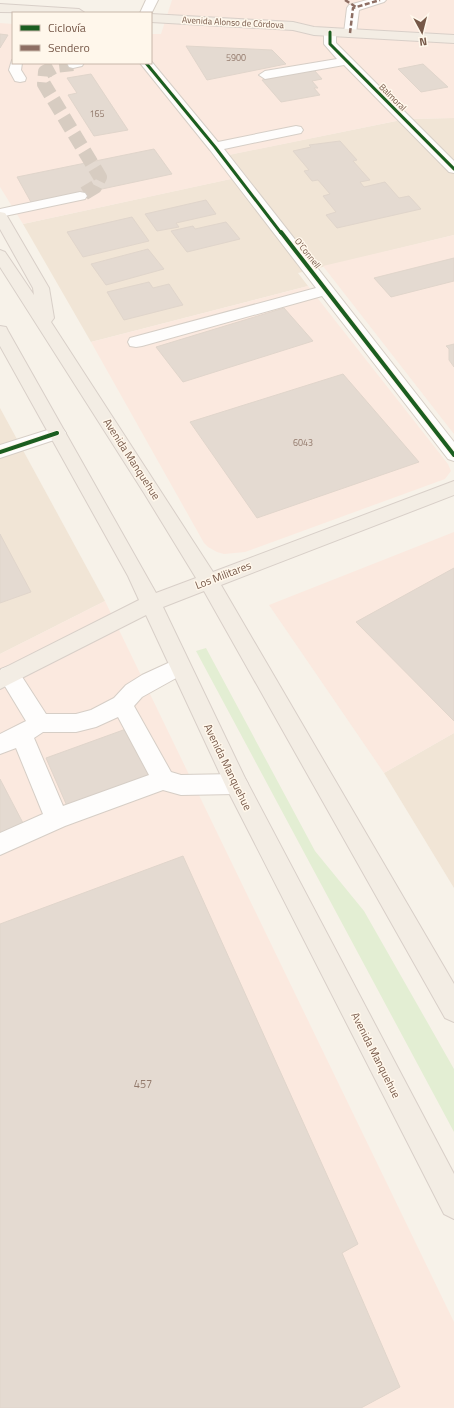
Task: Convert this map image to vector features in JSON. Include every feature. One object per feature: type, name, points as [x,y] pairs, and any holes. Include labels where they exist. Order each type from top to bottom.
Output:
[{"type":"main road","points":[[0,8],[63,12]]},
{"type":"main road","points":[[0,16],[12,17]]},
{"type":"main road","name":"Avenida Alonso de Córdova","points":[[152,18],[292,26],[314,31],[454,39]]},
{"type":"main road","name":"Avenida Alonso de Córdova","points":[[152,26],[292,34],[314,31]]},
{"type":"main road","name":"Avenida Manquehue","points":[[0,216],[41,288],[47,327]]},
{"type":"main road","name":"Avenida Manquehue","points":[[0,255],[151,488],[208,580],[454,1009]]},
{"type":"main road","name":"Avenida Manquehue","points":[[0,331],[152,603],[179,666],[236,784],[454,1204]]},
{"type":"main road","name":"Los Militares","points":[[4,678],[152,603],[208,580],[454,488]]},
{"type":"street","points":[[146,12],[152,0]]},
{"type":"street","points":[[345,0],[356,7]]},
{"type":"street","points":[[350,33],[353,8],[380,0]]},
{"type":"street","name":"Balmoral","points":[[330,32],[330,44],[451,162]]},
{"type":"street","points":[[265,75],[346,61]]},
{"type":"street","points":[[16,64],[15,70],[20,78]]},
{"type":"street","name":"O'Connell","points":[[147,64],[215,146],[454,455]]},
{"type":"street","points":[[215,146],[296,130]]},
{"type":"street","points":[[0,213],[80,196]]},
{"type":"street","points":[[136,342],[326,290]]},
{"type":"street","points":[[0,437],[54,428]]},
{"type":"street","points":[[0,452],[54,428]]},
{"type":"street","points":[[0,745],[29,729],[76,723],[96,718],[122,704],[134,691],[179,666]]},
{"type":"street","points":[[4,678],[36,716],[29,729],[57,819]]},
{"type":"street","points":[[122,704],[163,780]]},
{"type":"street","points":[[0,844],[57,819],[163,780],[181,785],[236,784]]},
{"type":"shaded area","points":[[172,0],[454,0],[454,118],[406,119],[229,155],[245,176],[23,224],[0,187],[0,23],[12,24],[12,64],[152,64],[152,34],[161,34]]},
{"type":"shaded area","points":[[454,118],[454,235],[298,273],[308,286],[91,342],[23,224],[244,176],[228,155],[406,119]]},
{"type":"shaded area","points":[[454,235],[454,434],[323,266]]},
{"type":"shaded area","points":[[308,286],[448,464],[451,471],[445,479],[245,552],[224,554],[217,552],[204,543],[91,342]]},
{"type":"shaded area","points":[[0,408],[105,601],[0,654]]},
{"type":"shaded area","points":[[454,532],[454,733],[384,773],[269,605]]},
{"type":"shaded area","points":[[105,601],[454,1322],[454,1408],[0,1408],[0,654]]},
{"type":"shaded area","points":[[454,733],[454,888],[384,773]]},
{"type":"green space","points":[[206,648],[315,851],[364,911],[454,1069],[454,1132],[196,651]]},
{"type":"building","points":[[0,34],[8,35],[0,48]]},
{"type":"building","points":[[186,46],[272,50],[286,64],[207,80]]},
{"type":"building","points":[[423,64],[448,87],[421,92],[398,69]]},
{"type":"building","points":[[314,70],[322,79],[312,81],[318,88],[314,88],[320,95],[281,102],[262,80]]},
{"type":"building","points":[[91,74],[128,130],[94,136],[68,95],[77,93],[67,78]]},
{"type":"building","points":[[340,141],[357,160],[353,161],[370,180],[360,182],[364,187],[385,182],[399,198],[409,196],[421,209],[337,228],[326,215],[336,212],[323,196],[330,194],[318,180],[312,181],[304,171],[309,170],[293,151],[311,147],[309,145]]},
{"type":"building","points":[[154,149],[172,174],[32,204],[17,177]]},
{"type":"building","points":[[206,200],[216,214],[176,223],[179,227],[157,231],[145,214]]},
{"type":"building","points":[[132,217],[149,241],[83,257],[67,232]]},
{"type":"building","points":[[226,222],[240,239],[187,252],[171,231],[193,226],[195,229]]},
{"type":"building","points":[[148,249],[164,269],[106,285],[91,264]]},
{"type":"building","points":[[454,258],[454,281],[391,297],[374,278]]},
{"type":"building","points":[[149,282],[153,288],[169,284],[183,305],[124,320],[107,292]]},
{"type":"building","points":[[284,308],[313,341],[183,382],[156,347]]},
{"type":"building","points":[[454,344],[454,367],[449,360],[449,349],[446,346]]},
{"type":"building","points":[[343,374],[419,462],[257,518],[190,422]]},
{"type":"building","points":[[0,534],[31,592],[0,603]]},
{"type":"building","points":[[454,568],[454,721],[356,622]]},
{"type":"building","points":[[126,729],[149,775],[67,806],[46,758]]},
{"type":"building","points":[[0,779],[23,823],[0,834]]},
{"type":"building","points":[[183,856],[358,1244],[342,1253],[400,1387],[361,1408],[0,1408],[0,924]]},
{"type":"tunnel","points":[[73,64],[56,66],[45,72],[44,84],[100,177],[95,187],[80,196]]},
{"type":"marked path","points":[[345,0],[356,7]]},
{"type":"marked path","points":[[350,33],[353,8],[380,0]]},
{"type":"cycle path","points":[[330,32],[330,44],[454,169]]},
{"type":"cycle path","points":[[147,64],[215,147],[454,455]]},
{"type":"cycle path","points":[[0,452],[57,433]]}]
